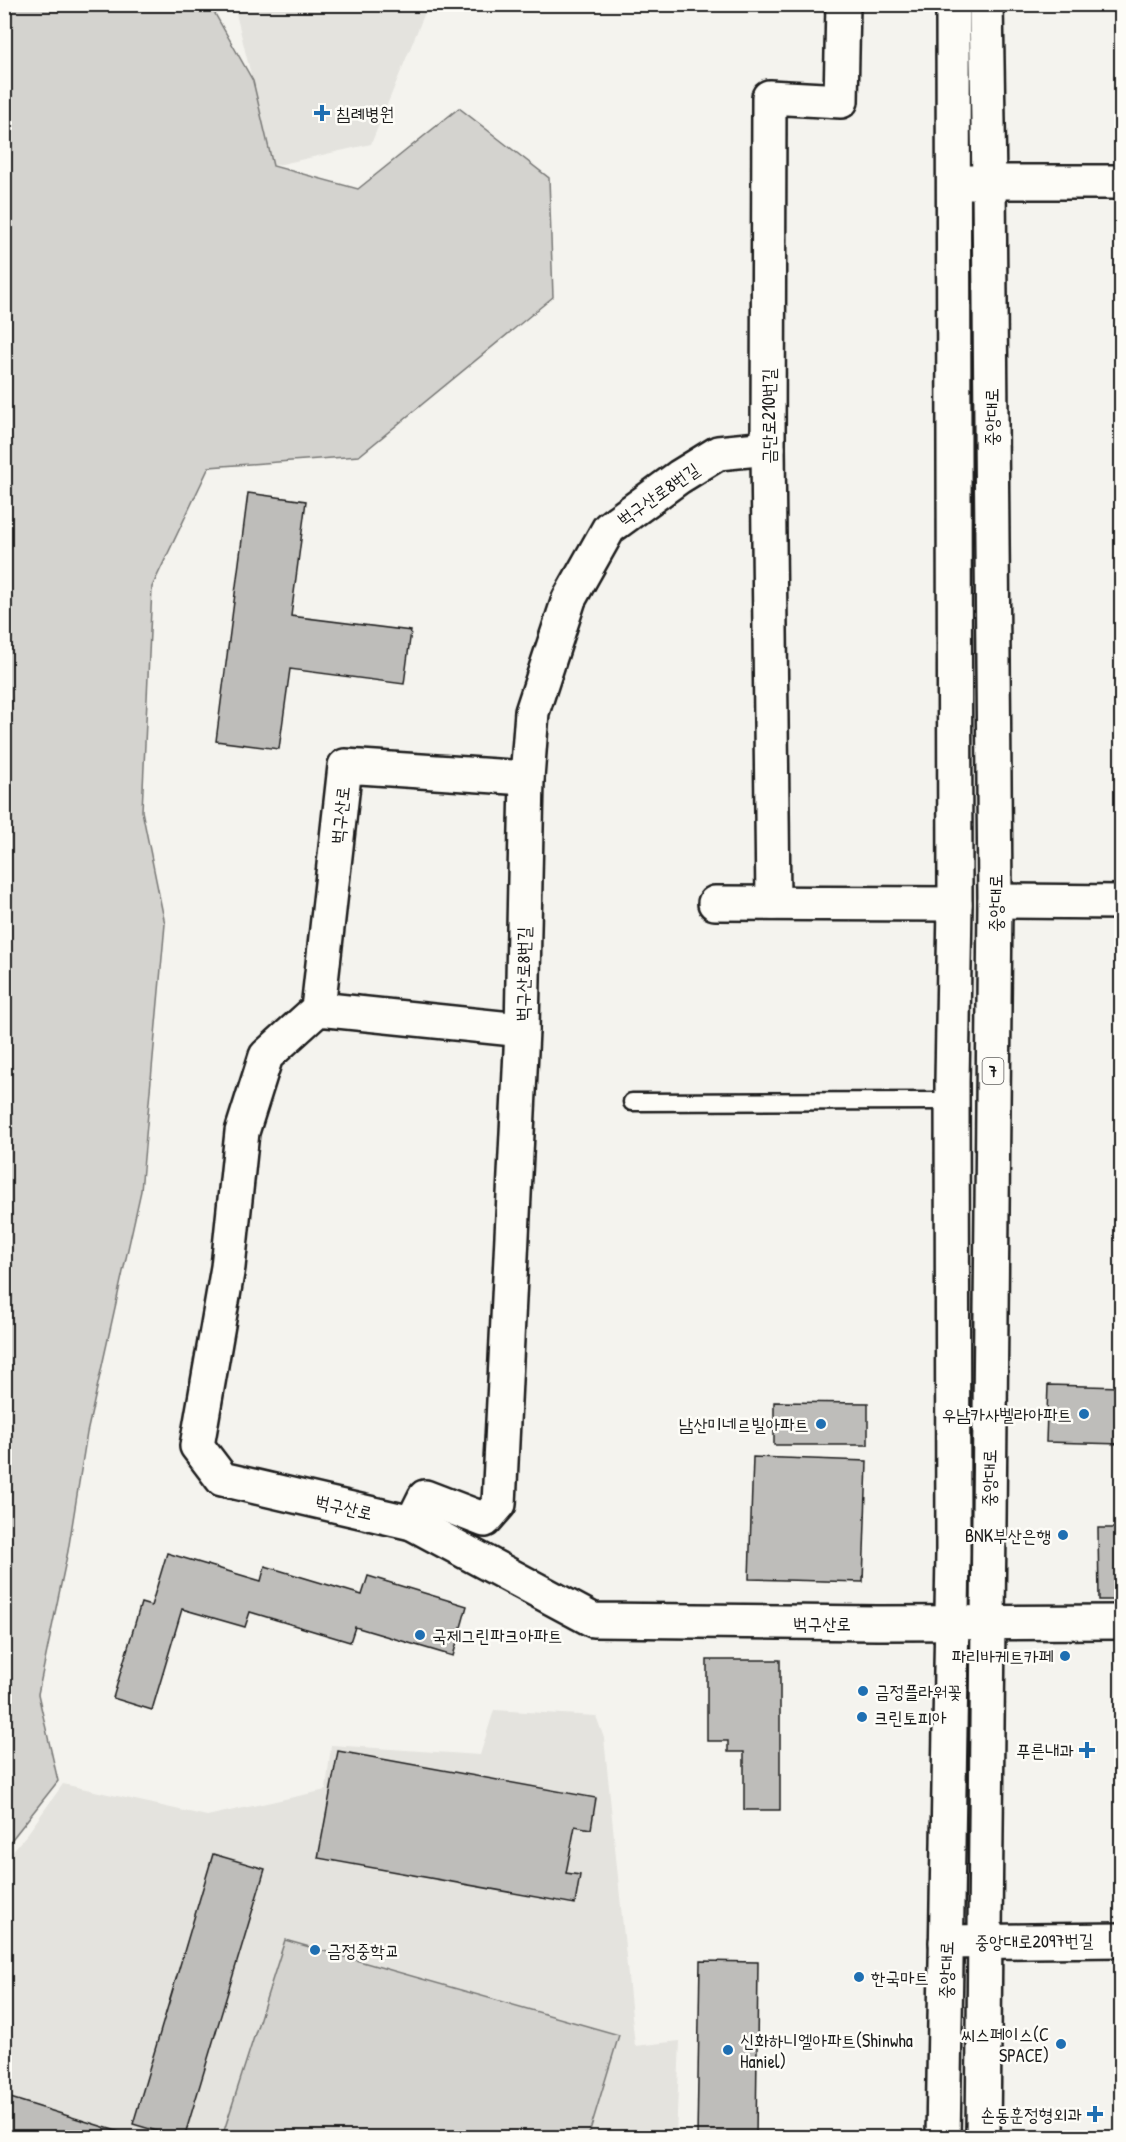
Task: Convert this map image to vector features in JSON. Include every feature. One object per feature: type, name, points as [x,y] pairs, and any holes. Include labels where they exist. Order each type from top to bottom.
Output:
[{"type":"street","name":"금단로210번길","points":[[773,903],[768,448],[769,97],[841,101],[843,4]]},
{"type":"street","name":"중앙대로","points":[[943,2138],[952,1623],[952,1101],[955,904],[953,4]]},
{"type":"street","name":"중앙대로","points":[[983,2138],[995,901],[986,4]]},
{"type":"street","points":[[954,182],[1122,182]]},
{"type":"street","name":"벅구산로8번길","points":[[412,1523],[425,1497],[485,1520],[499,1504],[522,1030],[527,778],[532,712],[569,599],[609,528],[679,477],[718,453],[768,448]]},
{"type":"street","name":"벅구산로","points":[[527,778],[345,765],[318,1010],[266,1056],[242,1132],[228,1267],[197,1446],[222,1479],[412,1523],[593,1620],[952,1623]]},
{"type":"street","points":[[995,901],[1122,902]]},
{"type":"street","points":[[715,903],[955,904]]},
{"type":"street","points":[[318,1010],[522,1030]]},
{"type":"street","points":[[952,1623],[1122,1622]]},
{"type":"street","name":"중앙대로2097번길","points":[[946,1942],[1122,1940]]},
{"type":"lane","points":[[632,1101],[952,1101]]},
{"type":"shaded area","points":[[5,4],[210,5],[253,81],[273,166],[358,189],[459,108],[549,178],[553,297],[359,456],[209,467],[152,587],[142,811],[165,924],[141,1191],[87,1433],[68,1551],[38,1694],[58,1781],[5,1848]]},
{"type":"shaded area","name":"침례병원","points":[[234,5],[428,5],[371,144],[273,166]]},
{"type":"shaded area","name":"금정중학교","points":[[494,1710],[596,1716],[604,1738],[635,2046],[680,2041],[676,2137],[5,2138],[5,1860],[28,1833],[63,1784],[207,1816],[326,1790],[331,1745],[480,1755]]},
{"type":"shaded area","points":[[285,1940],[619,2035],[588,2137],[222,2137]]},
{"type":"building","points":[[248,493],[306,501],[291,616],[411,631],[404,684],[290,669],[279,749],[216,741]]},
{"type":"building","name":"우남카사벨라아파트","points":[[1048,1385],[1122,1387],[1122,1444],[1046,1442]]},
{"type":"building","name":"남산미네르빌아파트","points":[[774,1402],[868,1403],[868,1445],[774,1445]]},
{"type":"building","points":[[753,1457],[867,1461],[863,1582],[749,1579]]},
{"type":"building","points":[[1098,1528],[1122,1528],[1122,1600],[1099,1600]]},
{"type":"building","name":"국제그린파크아파트","points":[[167,1553],[261,1581],[265,1566],[362,1595],[368,1576],[467,1606],[453,1656],[355,1627],[350,1642],[250,1612],[245,1627],[182,1609],[152,1710],[113,1698],[141,1603],[151,1606]]},
{"type":"building","points":[[707,1660],[780,1660],[780,1810],[744,1810],[744,1752],[728,1752],[728,1741],[707,1741]]},
{"type":"building","points":[[338,1751],[596,1798],[591,1829],[575,1826],[566,1873],[580,1875],[575,1904],[318,1858]]},
{"type":"building","points":[[213,1854],[265,1869],[184,2138],[180,2138],[133,2124]]},
{"type":"building","name":"신화하니엘아파트(Shinwha Haniel)","points":[[700,1961],[758,1962],[756,2138],[697,2138]]},
{"type":"building","points":[[4,2096],[139,2138],[4,2138]]},
{"type":"place","name":"침례병원","points":[[322,113]]},
{"type":"place","name":"우남카사벨라아파트","points":[[1084,1414]]},
{"type":"place","name":"남산미네르빌아파트","points":[[821,1424]]},
{"type":"place","name":"BNK부산은행","points":[[1063,1535]]},
{"type":"place","name":"국제그린파크아파트","points":[[420,1635]]},
{"type":"place","name":"파리바케트카페","points":[[1065,1656]]},
{"type":"place","name":"금정플라워꽃","points":[[863,1691]]},
{"type":"place","name":"크린토피아","points":[[862,1717]]},
{"type":"place","name":"푸른내과","points":[[1087,1750]]},
{"type":"place","name":"금정중학교","points":[[315,1950]]},
{"type":"place","name":"한국마트","points":[[859,1977]]},
{"type":"place","name":"씨스페이스(C SPACE)","points":[[1061,2044]]},
{"type":"place","name":"신화하니엘아파트(Shinwha Haniel)","points":[[728,2050]]},
{"type":"place","name":"손동훈정형외과","points":[[1095,2114]]}]
